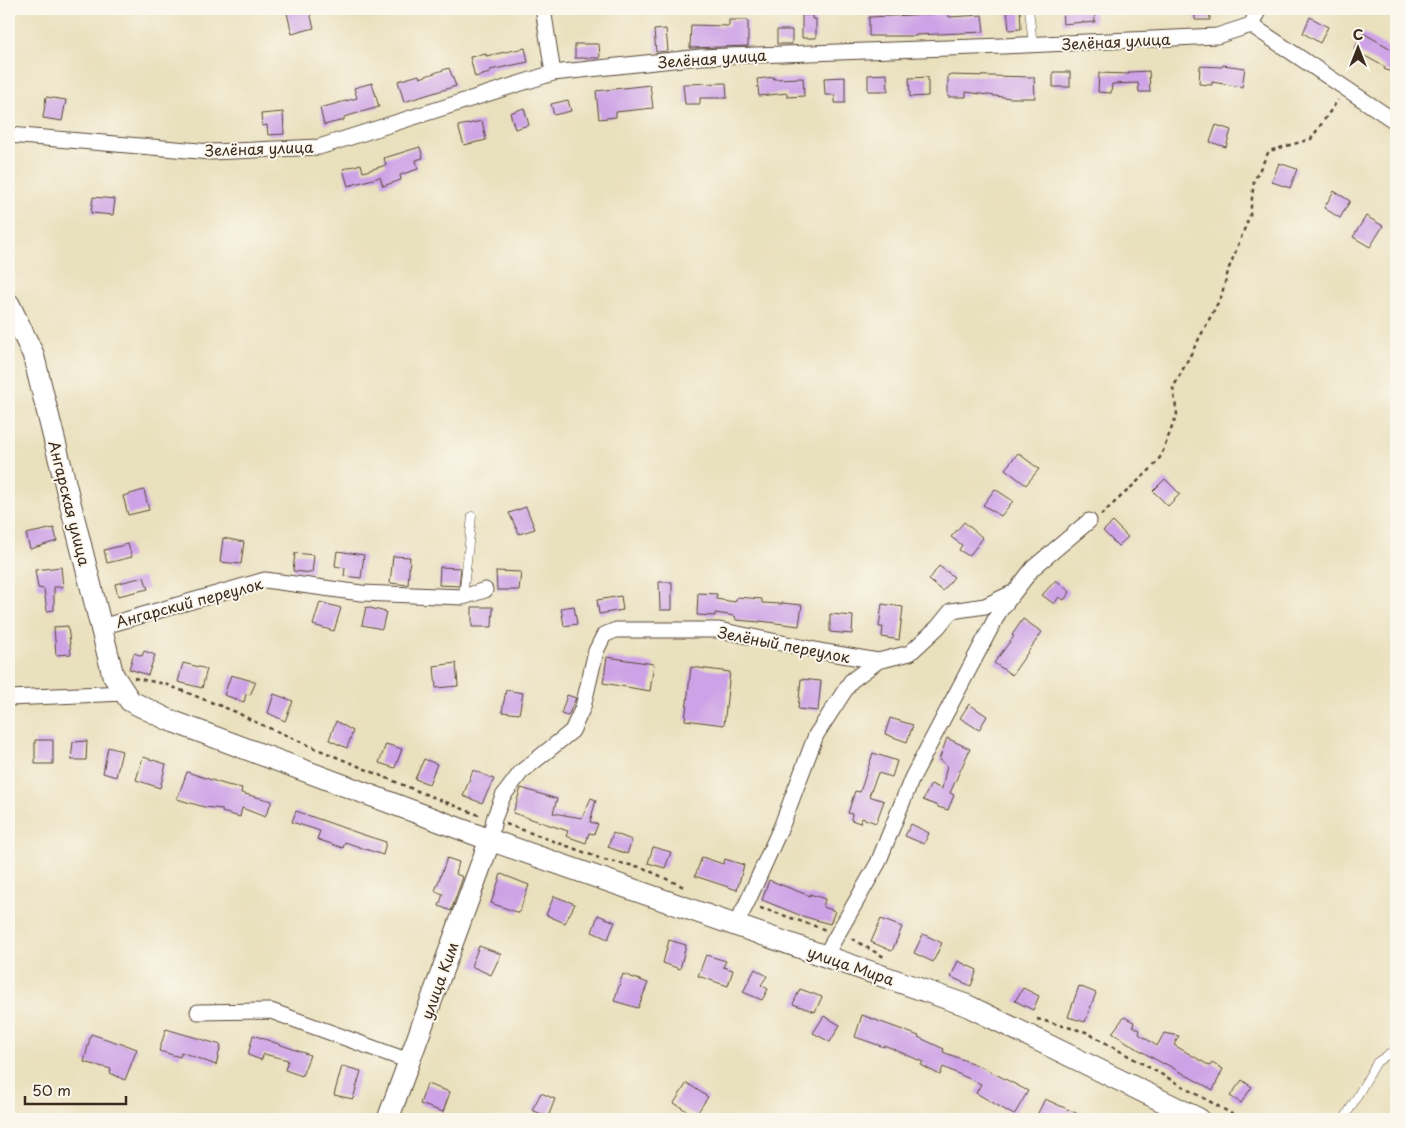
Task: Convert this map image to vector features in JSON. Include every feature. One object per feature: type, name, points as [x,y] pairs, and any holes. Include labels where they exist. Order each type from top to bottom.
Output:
[{"type":"street","points":[[546,9],[544,16],[553,73]]},
{"type":"street","points":[[1259,9],[1251,25],[1396,122]]},
{"type":"street","name":"Зелёная улица","points":[[9,135],[212,152],[319,147],[553,73],[701,57],[1033,45],[1217,36],[1251,25]]},
{"type":"street","name":"Ангарская улица","points":[[9,304],[34,354],[113,675],[127,697]]},
{"type":"street","name":"Зелёный переулок","points":[[825,956],[878,863],[912,778],[999,612],[1033,568],[1089,521]]},
{"type":"street","name":"Ангарский переулок","points":[[101,627],[265,580],[361,592],[463,597],[485,590]]},
{"type":"street","name":"Зелёный переулок","points":[[735,925],[746,905],[782,824],[816,735],[851,681],[878,661],[910,653],[938,627],[951,611],[986,606],[1014,592]]},
{"type":"street","name":"Зелёный переулок","points":[[490,840],[494,819],[503,796],[521,772],[572,731],[583,707],[596,652],[604,635],[616,630],[719,630],[878,661]]},
{"type":"street","points":[[9,698],[127,697]]},
{"type":"street","name":"улица Мира","points":[[127,697],[169,720],[490,840],[966,1005],[1199,1119]]},
{"type":"street","name":"улица Ким","points":[[388,1119],[490,840]]},
{"type":"street","points":[[198,1012],[271,1011],[409,1061]]},
{"type":"lane","points":[[1029,9],[1033,45]]},
{"type":"lane","points":[[463,597],[472,516]]},
{"type":"lane","points":[[1344,1119],[1377,1062],[1396,1049]]},
{"type":"path","points":[[1089,521],[1102,514],[1152,467],[1161,456],[1177,414],[1173,388],[1221,297],[1229,268],[1250,215],[1254,181],[1269,151],[1311,139],[1346,88]]},
{"type":"path","points":[[113,675],[128,676],[165,684],[236,712],[315,748],[481,816],[581,850],[603,860],[641,867],[694,892]]},
{"type":"path","points":[[746,905],[774,912],[830,931],[839,931],[884,957]]},
{"type":"path","points":[[1037,1020],[1086,1032],[1241,1119]]},
{"type":"building","points":[[286,9],[309,9],[314,28],[292,34]]},
{"type":"building","points":[[933,9],[948,9],[949,17],[982,15],[984,32],[916,36],[869,36],[869,17],[934,14]]},
{"type":"building","points":[[1007,9],[1020,9],[1021,29],[1009,30]]},
{"type":"building","points":[[1062,9],[1094,9],[1095,22],[1063,24]]},
{"type":"building","points":[[1195,9],[1209,9],[1210,20],[1195,20]]},
{"type":"building","points":[[802,15],[812,15],[812,19],[816,19],[816,38],[802,38]]},
{"type":"building","points":[[1310,17],[1328,27],[1320,43],[1303,33]]},
{"type":"building","points":[[729,20],[748,20],[748,46],[690,48],[691,25],[729,26]]},
{"type":"building","points":[[666,29],[668,51],[656,52],[654,30]]},
{"type":"building","points":[[777,30],[792,30],[792,44],[777,44]]},
{"type":"building","points":[[1363,33],[1393,50],[1396,42],[1396,74],[1384,69],[1385,67],[1354,50]]},
{"type":"building","points":[[575,44],[599,44],[600,58],[575,58]]},
{"type":"building","points":[[525,48],[528,62],[490,70],[490,73],[475,77],[470,57],[486,54],[486,56]]},
{"type":"building","points":[[1223,65],[1245,68],[1242,87],[1212,82],[1212,85],[1199,84],[1200,66],[1222,67]]},
{"type":"building","points":[[449,68],[456,86],[404,102],[398,81],[419,75],[420,78]]},
{"type":"building","points":[[1149,71],[1150,92],[1139,92],[1138,83],[1112,84],[1111,93],[1098,92],[1099,73],[1129,74],[1129,72]]},
{"type":"building","points":[[1053,72],[1070,72],[1070,87],[1053,87]]},
{"type":"building","points":[[887,74],[888,91],[868,91],[868,75]]},
{"type":"building","points":[[948,75],[1034,77],[1035,98],[1010,98],[966,92],[966,97],[948,97]]},
{"type":"building","points":[[774,77],[774,79],[803,78],[804,96],[787,97],[787,93],[759,96],[757,79]]},
{"type":"building","points":[[845,77],[845,103],[835,103],[835,95],[825,95],[824,78]]},
{"type":"building","points":[[928,77],[928,96],[910,97],[909,78]]},
{"type":"building","points":[[372,83],[379,107],[324,125],[320,108],[357,98],[354,88]]},
{"type":"building","points":[[726,83],[727,98],[700,98],[700,104],[685,104],[683,84]]},
{"type":"building","points":[[650,85],[653,108],[616,112],[616,117],[599,119],[596,91]]},
{"type":"building","points":[[46,97],[66,100],[62,121],[43,118]]},
{"type":"building","points":[[568,100],[571,111],[554,115],[551,104]]},
{"type":"building","points":[[524,108],[529,125],[515,129],[510,113]]},
{"type":"building","points":[[283,112],[284,134],[268,135],[267,125],[262,126],[261,114]]},
{"type":"building","points":[[482,121],[486,140],[464,145],[458,126]]},
{"type":"building","points":[[1216,125],[1231,130],[1226,147],[1210,142]]},
{"type":"building","points":[[420,147],[423,158],[416,160],[418,169],[400,175],[401,180],[383,186],[380,177],[348,186],[343,169],[361,164],[363,172],[386,165],[384,158]]},
{"type":"building","points":[[1279,163],[1297,169],[1290,188],[1272,182]]},
{"type":"building","points":[[1334,191],[1350,201],[1340,218],[1324,208]]},
{"type":"building","points":[[93,197],[115,199],[113,215],[91,213]]},
{"type":"building","points":[[1366,216],[1383,226],[1370,247],[1353,237]]},
{"type":"building","points":[[1018,453],[1039,469],[1026,485],[1005,469]]},
{"type":"building","points":[[1165,479],[1180,494],[1168,506],[1153,491]]},
{"type":"building","points":[[995,489],[1013,501],[1001,516],[983,505]]},
{"type":"building","points":[[144,490],[149,510],[128,515],[123,496]]},
{"type":"building","points":[[526,507],[535,529],[519,534],[509,513]]},
{"type":"building","points":[[964,522],[983,538],[969,556],[959,550],[962,545],[951,537]]},
{"type":"building","points":[[1113,522],[1128,537],[1118,546],[1103,531]]},
{"type":"building","points":[[54,528],[57,541],[30,549],[26,534]]},
{"type":"building","points":[[223,538],[244,542],[241,564],[220,562]]},
{"type":"building","points":[[128,544],[132,557],[107,563],[104,550]]},
{"type":"building","points":[[337,551],[364,555],[361,578],[344,576],[345,568],[335,566]]},
{"type":"building","points":[[295,553],[314,555],[312,573],[293,571]]},
{"type":"building","points":[[393,556],[410,557],[408,585],[390,583]]},
{"type":"building","points":[[939,566],[954,577],[943,591],[929,580]]},
{"type":"building","points":[[61,567],[63,587],[54,587],[54,610],[47,611],[44,589],[38,588],[35,570]]},
{"type":"building","points":[[440,567],[461,568],[459,586],[439,585]]},
{"type":"building","points":[[496,571],[521,572],[519,590],[497,590]]},
{"type":"building","points":[[144,577],[148,589],[118,596],[115,584]]},
{"type":"building","points":[[1056,580],[1070,592],[1064,600],[1059,597],[1054,604],[1042,595]]},
{"type":"building","points":[[659,582],[672,582],[672,610],[660,610]]},
{"type":"building","points":[[698,593],[717,594],[716,599],[735,602],[737,597],[762,599],[762,603],[802,605],[799,626],[736,620],[735,616],[715,613],[715,616],[697,615]]},
{"type":"building","points":[[621,596],[623,610],[599,614],[597,600]]},
{"type":"building","points":[[320,602],[341,608],[334,631],[313,625]]},
{"type":"building","points":[[882,604],[903,607],[899,640],[882,637],[883,627],[879,627]]},
{"type":"building","points":[[574,606],[577,624],[564,626],[561,608]]},
{"type":"building","points":[[366,607],[386,612],[382,629],[362,625]]},
{"type":"building","points":[[472,607],[493,607],[492,627],[472,627]]},
{"type":"building","points":[[830,614],[853,616],[852,634],[830,632]]},
{"type":"building","points":[[1023,619],[1042,632],[1012,675],[994,663],[1014,636],[1012,635]]},
{"type":"building","points":[[68,626],[71,654],[56,655],[54,627]]},
{"type":"building","points":[[144,651],[155,655],[148,675],[129,669],[134,653],[142,656]]},
{"type":"building","points":[[607,657],[654,664],[650,691],[603,683]]},
{"type":"building","points":[[183,663],[207,669],[202,688],[178,682]]},
{"type":"building","points":[[456,663],[458,686],[436,688],[434,666]]},
{"type":"building","points":[[691,667],[730,672],[724,725],[685,720]]},
{"type":"building","points":[[231,675],[256,682],[250,695],[246,694],[244,702],[224,695]]},
{"type":"building","points":[[801,679],[821,681],[818,711],[798,709]]},
{"type":"building","points":[[506,690],[523,693],[519,714],[502,712]]},
{"type":"building","points":[[274,694],[293,701],[285,721],[268,713]]},
{"type":"building","points":[[567,695],[576,698],[568,716],[561,714]]},
{"type":"building","points":[[969,704],[987,716],[979,730],[960,718]]},
{"type":"building","points":[[890,718],[913,725],[907,742],[885,734]]},
{"type":"building","points":[[336,721],[353,731],[347,748],[329,740]]},
{"type":"building","points":[[947,738],[970,749],[950,793],[954,795],[948,810],[923,800],[931,784],[942,789],[947,765],[939,760]]},
{"type":"building","points":[[35,740],[53,740],[53,764],[35,764]]},
{"type":"building","points":[[87,741],[86,760],[71,760],[73,742]]},
{"type":"building","points":[[386,744],[402,749],[395,768],[379,763]]},
{"type":"building","points":[[108,747],[122,751],[116,777],[103,773]]},
{"type":"building","points":[[873,753],[897,761],[892,777],[878,773],[869,796],[884,801],[876,823],[862,818],[860,823],[851,820],[852,814],[848,813],[855,791],[860,792]]},
{"type":"building","points":[[143,757],[166,764],[160,788],[136,780]]},
{"type":"building","points":[[424,759],[437,764],[429,784],[415,779]]},
{"type":"building","points":[[473,770],[494,779],[482,803],[463,796]]},
{"type":"building","points":[[187,772],[242,788],[241,793],[272,801],[265,817],[242,808],[240,817],[222,812],[222,809],[204,807],[177,799]]},
{"type":"building","points":[[521,788],[557,799],[553,813],[582,818],[591,798],[596,800],[590,822],[598,824],[594,834],[589,833],[586,843],[566,836],[568,831],[513,813]]},
{"type":"building","points":[[296,811],[386,842],[383,855],[345,842],[343,848],[317,839],[320,831],[292,822]]},
{"type":"building","points":[[911,824],[929,833],[924,844],[905,836]]},
{"type":"building","points":[[613,833],[632,840],[627,854],[608,847]]},
{"type":"building","points":[[653,847],[671,852],[665,868],[648,863]]},
{"type":"building","points":[[702,857],[723,864],[725,859],[744,865],[737,890],[695,876]]},
{"type":"building","points":[[447,858],[459,862],[456,874],[463,877],[451,911],[439,906],[443,894],[435,891]]},
{"type":"building","points":[[501,874],[529,885],[519,913],[491,903]]},
{"type":"building","points":[[769,880],[810,896],[810,894],[825,899],[823,907],[835,911],[830,924],[802,916],[762,900]]},
{"type":"building","points":[[554,896],[575,904],[565,923],[546,915]]},
{"type":"building","points":[[598,915],[615,922],[608,939],[592,932]]},
{"type":"building","points":[[881,919],[902,927],[892,951],[871,942]]},
{"type":"building","points":[[923,934],[942,943],[933,962],[914,953]]},
{"type":"building","points":[[669,940],[686,945],[680,969],[663,963]]},
{"type":"building","points":[[479,946],[501,954],[491,975],[471,966]]},
{"type":"building","points":[[706,955],[726,961],[723,967],[733,970],[728,986],[698,976]]},
{"type":"building","points":[[958,961],[977,970],[971,986],[951,977]]},
{"type":"building","points":[[755,969],[767,976],[761,985],[768,989],[762,1000],[743,992]]},
{"type":"building","points":[[623,974],[648,983],[638,1008],[614,1001]]},
{"type":"building","points":[[1079,986],[1096,993],[1085,1022],[1068,1017]]},
{"type":"building","points":[[1023,988],[1039,996],[1033,1010],[1015,1001]]},
{"type":"building","points":[[800,989],[822,997],[815,1012],[793,1004]]},
{"type":"building","points":[[862,1015],[919,1036],[944,1049],[943,1052],[982,1067],[1028,1091],[1014,1115],[976,1093],[981,1084],[943,1067],[940,1075],[921,1065],[923,1062],[884,1045],[884,1047],[855,1037]]},
{"type":"building","points":[[824,1016],[840,1025],[830,1042],[813,1033]]},
{"type":"building","points":[[1124,1017],[1134,1022],[1133,1026],[1140,1030],[1139,1034],[1157,1046],[1164,1033],[1179,1036],[1174,1045],[1210,1066],[1212,1063],[1223,1069],[1213,1090],[1151,1057],[1112,1033]]},
{"type":"building","points":[[166,1029],[221,1045],[216,1065],[181,1052],[180,1057],[159,1051]]},
{"type":"building","points":[[91,1034],[137,1049],[125,1080],[110,1073],[111,1069],[84,1062]]},
{"type":"building","points":[[253,1035],[310,1055],[302,1076],[285,1070],[288,1060],[264,1054],[261,1060],[248,1055]]},
{"type":"building","points":[[342,1066],[361,1071],[353,1099],[334,1095]]},
{"type":"building","points":[[1242,1080],[1252,1087],[1241,1103],[1230,1096]]},
{"type":"building","points":[[687,1083],[708,1097],[695,1116],[674,1103]]},
{"type":"building","points":[[427,1084],[450,1092],[443,1112],[420,1104]]},
{"type":"building","points":[[541,1093],[555,1099],[548,1117],[532,1110]]},
{"type":"building","points":[[1045,1099],[1089,1119],[1047,1119],[1037,1115]]}]
